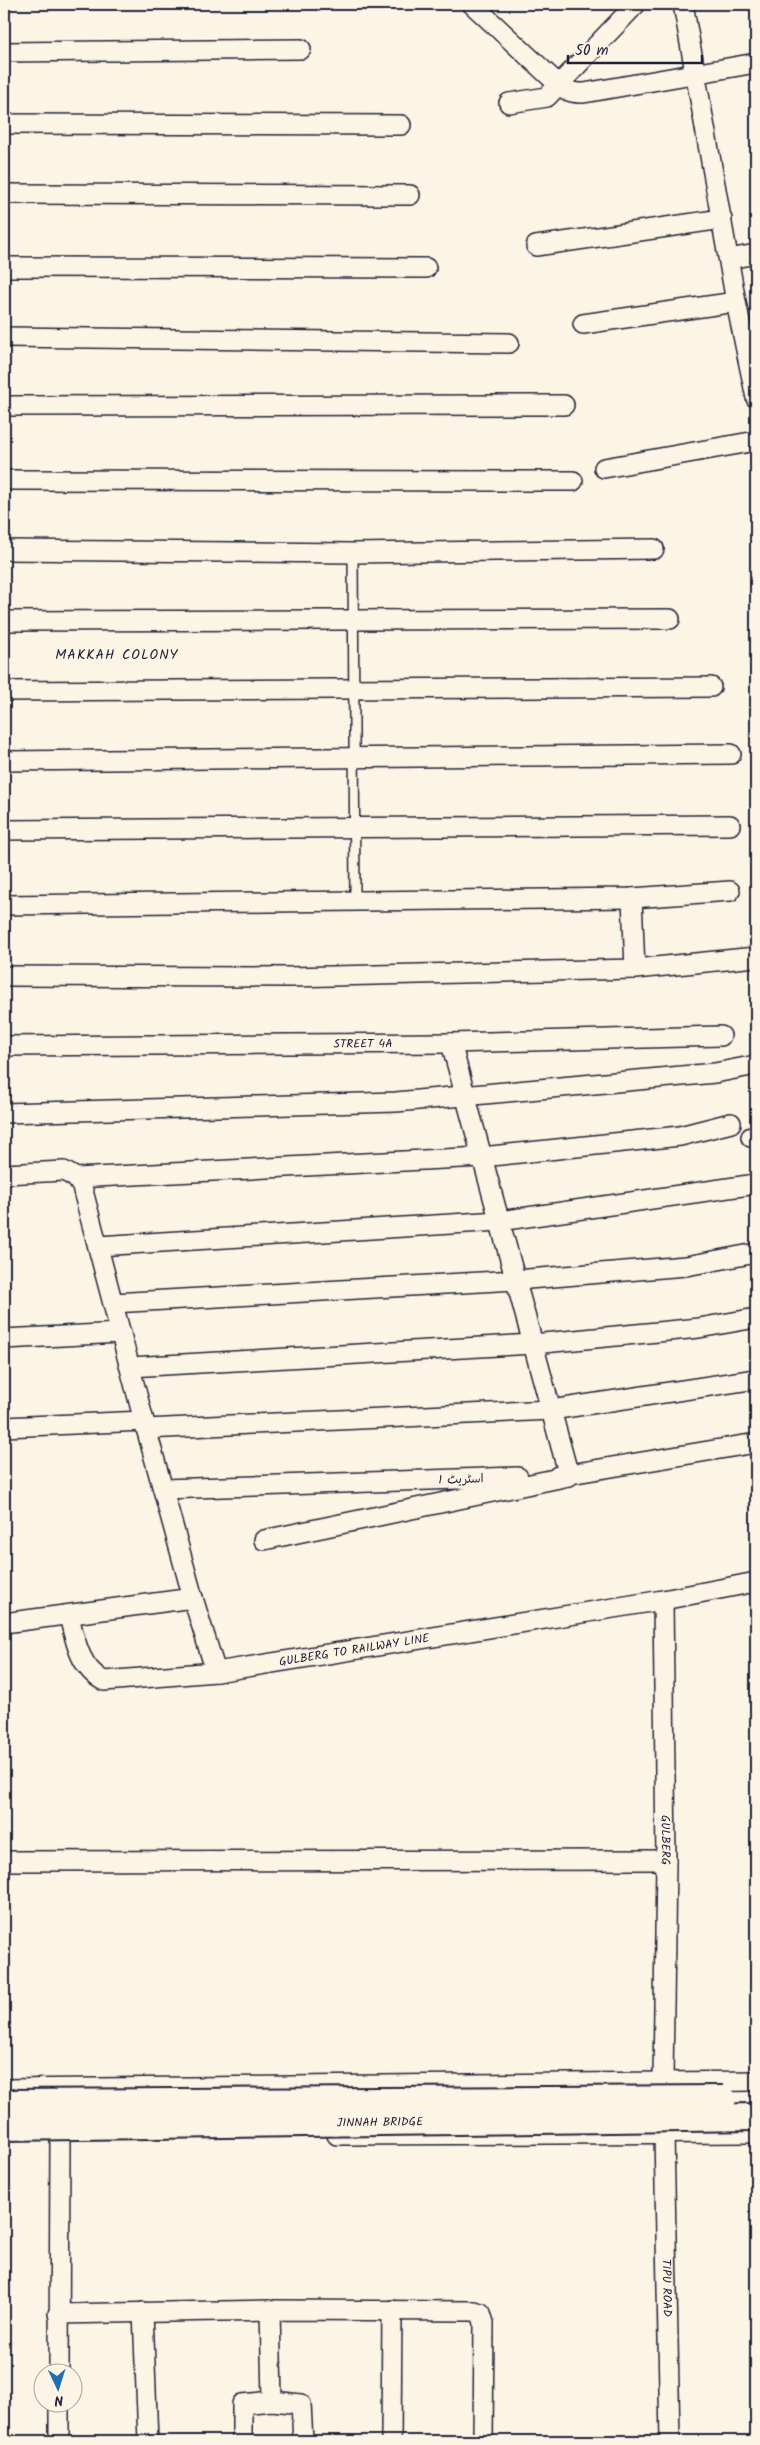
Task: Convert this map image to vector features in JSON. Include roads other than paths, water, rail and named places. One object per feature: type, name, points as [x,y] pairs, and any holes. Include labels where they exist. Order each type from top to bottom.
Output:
[{"type":"main road","name":"JINNAH BRIDGE","points":[[4,2104],[756,2099]]},
{"type":"main road","name":"JINNAH BRIDGE","points":[[4,2127],[756,2117]]},
{"type":"street","points":[[472,4],[568,92],[584,93],[756,63]]},
{"type":"street","points":[[509,103],[547,97],[636,4]]},
{"type":"street","points":[[683,4],[736,302],[756,398]]},
{"type":"street","points":[[4,52],[301,48]]},
{"type":"street","points":[[4,124],[400,125]]},
{"type":"street","points":[[4,194],[410,195]]},
{"type":"street","points":[[536,246],[722,219]]},
{"type":"street","points":[[729,259],[756,254]]},
{"type":"street","points":[[4,267],[426,268]]},
{"type":"street","points":[[583,324],[736,302]]},
{"type":"street","points":[[4,337],[509,343]]},
{"type":"street","points":[[4,406],[564,405]]},
{"type":"street","points":[[604,468],[756,441]]},
{"type":"street","points":[[4,480],[573,481]]},
{"type":"street","points":[[4,550],[353,553],[654,549]]},
{"type":"street","points":[[4,621],[354,618],[670,619]]},
{"type":"street","points":[[4,691],[711,687]]},
{"type":"street","points":[[4,761],[731,754]]},
{"type":"street","points":[[4,830],[730,825]]},
{"type":"street","points":[[4,905],[632,898],[730,891]]},
{"type":"street","points":[[632,898],[635,969]]},
{"type":"street","points":[[4,976],[289,977],[635,969],[756,957]]},
{"type":"street","name":"STREET 4A","points":[[4,1046],[451,1044],[721,1036]]},
{"type":"street","points":[[264,1540],[569,1476],[451,1044]]},
{"type":"street","points":[[4,1113],[396,1102],[715,1073],[756,1065]]},
{"type":"street","points":[[76,1178],[482,1156],[680,1136],[731,1123]]},
{"type":"street","points":[[4,1174],[64,1171],[76,1178],[82,1187],[145,1425],[193,1598],[216,1672]]},
{"type":"street","points":[[98,1246],[500,1221],[756,1184]]},
{"type":"street","points":[[113,1304],[516,1280],[686,1266],[756,1253]]},
{"type":"street","points":[[130,1368],[533,1344],[699,1328],[756,1318]]},
{"type":"street","points":[[4,1339],[121,1334]]},
{"type":"street","points":[[4,1428],[145,1425],[551,1410],[756,1379]]},
{"type":"street","name":"اسٹریٹ 1","points":[[163,1489],[569,1476],[756,1443]]},
{"type":"street","name":"GULBERG TO RAILWAY LINE","points":[[69,1616],[85,1665],[93,1676],[104,1681],[216,1672],[663,1600],[756,1582]]},
{"type":"street","points":[[4,1623],[69,1616],[193,1598]]},
{"type":"street","name":"GULBERG","points":[[663,1600],[666,1860],[664,2081]]},
{"type":"street","points":[[4,1861],[666,1860]]},
{"type":"street","points":[[4,2089],[756,2081]]},
{"type":"street","name":"TIPU ROAD","points":[[664,2134],[670,2441]]},
{"type":"street","points":[[4,2138],[756,2134]]},
{"type":"street","points":[[59,2362],[60,2137]]},
{"type":"street","points":[[58,2314],[270,2310],[474,2311],[481,2313],[484,2323],[483,2441]]},
{"type":"street","points":[[270,2310],[272,2402]]},
{"type":"street","points":[[391,2441],[392,2310]]},
{"type":"street","points":[[142,2312],[148,2441]]},
{"type":"street","points":[[242,2441],[242,2404],[272,2402],[301,2404],[303,2441]]},
{"type":"street","points":[[59,2412],[59,2441]]},
{"type":"lane","points":[[353,553],[355,901]]},
{"type":"district","name":"MAKKAH COLONY","points":[[117,654]]}]
